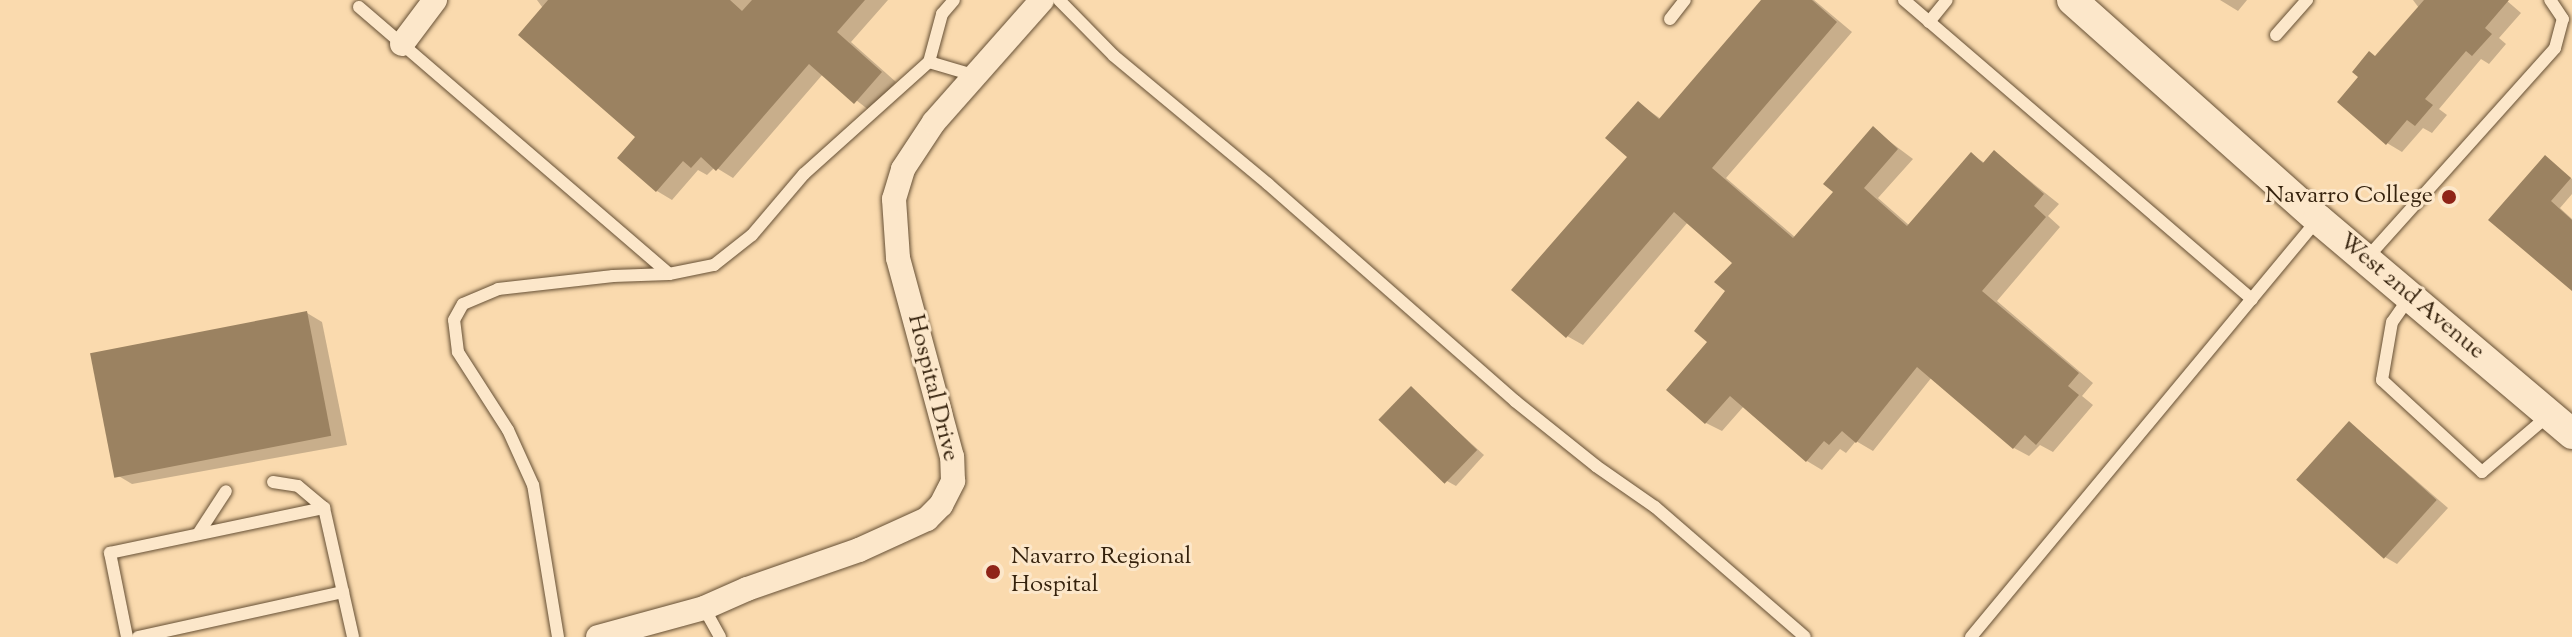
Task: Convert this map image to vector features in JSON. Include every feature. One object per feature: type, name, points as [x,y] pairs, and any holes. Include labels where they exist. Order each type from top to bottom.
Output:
[{"type":"street","points":[[402,44],[435,0]]},
{"type":"street","name":"Hospital Drive","points":[[598,637],[704,608],[747,589],[859,550],[927,519],[947,493],[953,481],[952,457],[898,258],[894,199],[903,169],[934,122],[1042,0]]},
{"type":"street","name":"West 2nd Avenue","points":[[2072,0],[2318,219],[2572,434]]},
{"type":"lane","points":[[558,637],[533,485],[508,430],[458,352],[454,320],[463,304],[498,289],[613,276],[669,274],[714,265],[752,235],[804,174],[929,62],[942,14],[954,0]]},
{"type":"lane","points":[[1059,0],[1114,56],[1268,184],[1515,401],[1596,466],[1655,507],[1805,637]]},
{"type":"lane","points":[[1670,19],[1685,0]]},
{"type":"lane","points":[[1904,0],[2252,299]]},
{"type":"lane","points":[[1929,22],[1947,0]]},
{"type":"lane","points":[[2276,35],[2307,0]]},
{"type":"lane","points":[[2366,259],[2555,48],[2563,19],[2550,0]]},
{"type":"lane","points":[[359,7],[669,274]]},
{"type":"lane","points":[[929,62],[973,75]]},
{"type":"lane","points":[[1971,637],[2318,219]]},
{"type":"lane","points":[[2410,297],[2392,322],[2382,380],[2482,472],[2549,415]]},
{"type":"lane","points":[[273,482],[298,486],[324,508],[353,637]]},
{"type":"lane","points":[[198,534],[226,491]]},
{"type":"lane","points":[[127,637],[110,553],[324,508]]},
{"type":"lane","points":[[138,637],[343,592]]},
{"type":"lane","points":[[704,608],[720,637]]},
{"type":"building","points":[[548,0],[730,0],[742,11],[752,0],[865,0],[837,32],[882,72],[854,104],[809,64],[716,171],[701,157],[691,168],[683,161],[656,192],[617,158],[635,137],[518,35]]},
{"type":"building","points":[[1761,0],[1812,0],[1837,22],[1712,168],[1793,238],[1833,192],[1823,184],[1873,126],[1898,149],[1864,188],[1907,226],[1971,152],[1983,163],[1994,150],[2044,194],[2034,206],[2046,217],[1982,291],[2079,373],[2068,386],[2079,395],[2036,445],[2025,435],[2013,449],[1917,367],[1856,443],[1842,431],[1829,445],[1824,441],[1806,462],[1730,396],[1705,424],[1666,390],[1707,342],[1694,331],[1725,291],[1714,282],[1732,263],[1674,212],[1566,338],[1511,290],[1627,157],[1605,138],[1638,101],[1659,119]]},
{"type":"building","points":[[2424,0],[2509,0],[2485,28],[2492,34],[2472,56],[2466,51],[2425,99],[2433,105],[2415,126],[2407,120],[2386,145],[2337,102],[2358,77],[2352,72],[2369,51],[2375,56]]},
{"type":"building","points":[[2545,155],[2571,178],[2551,201],[2572,220],[2572,291],[2488,220]]},
{"type":"building","points":[[307,311],[331,436],[114,478],[90,353]]},
{"type":"building","points":[[1411,386],[1477,450],[1445,484],[1378,420]]},
{"type":"building","points":[[2349,421],[2437,500],[2384,559],[2296,480]]},
{"type":"place","name":"Navarro College","points":[[2449,197]]},
{"type":"place","name":"Navarro Regional Hospital","points":[[993,572]]}]
